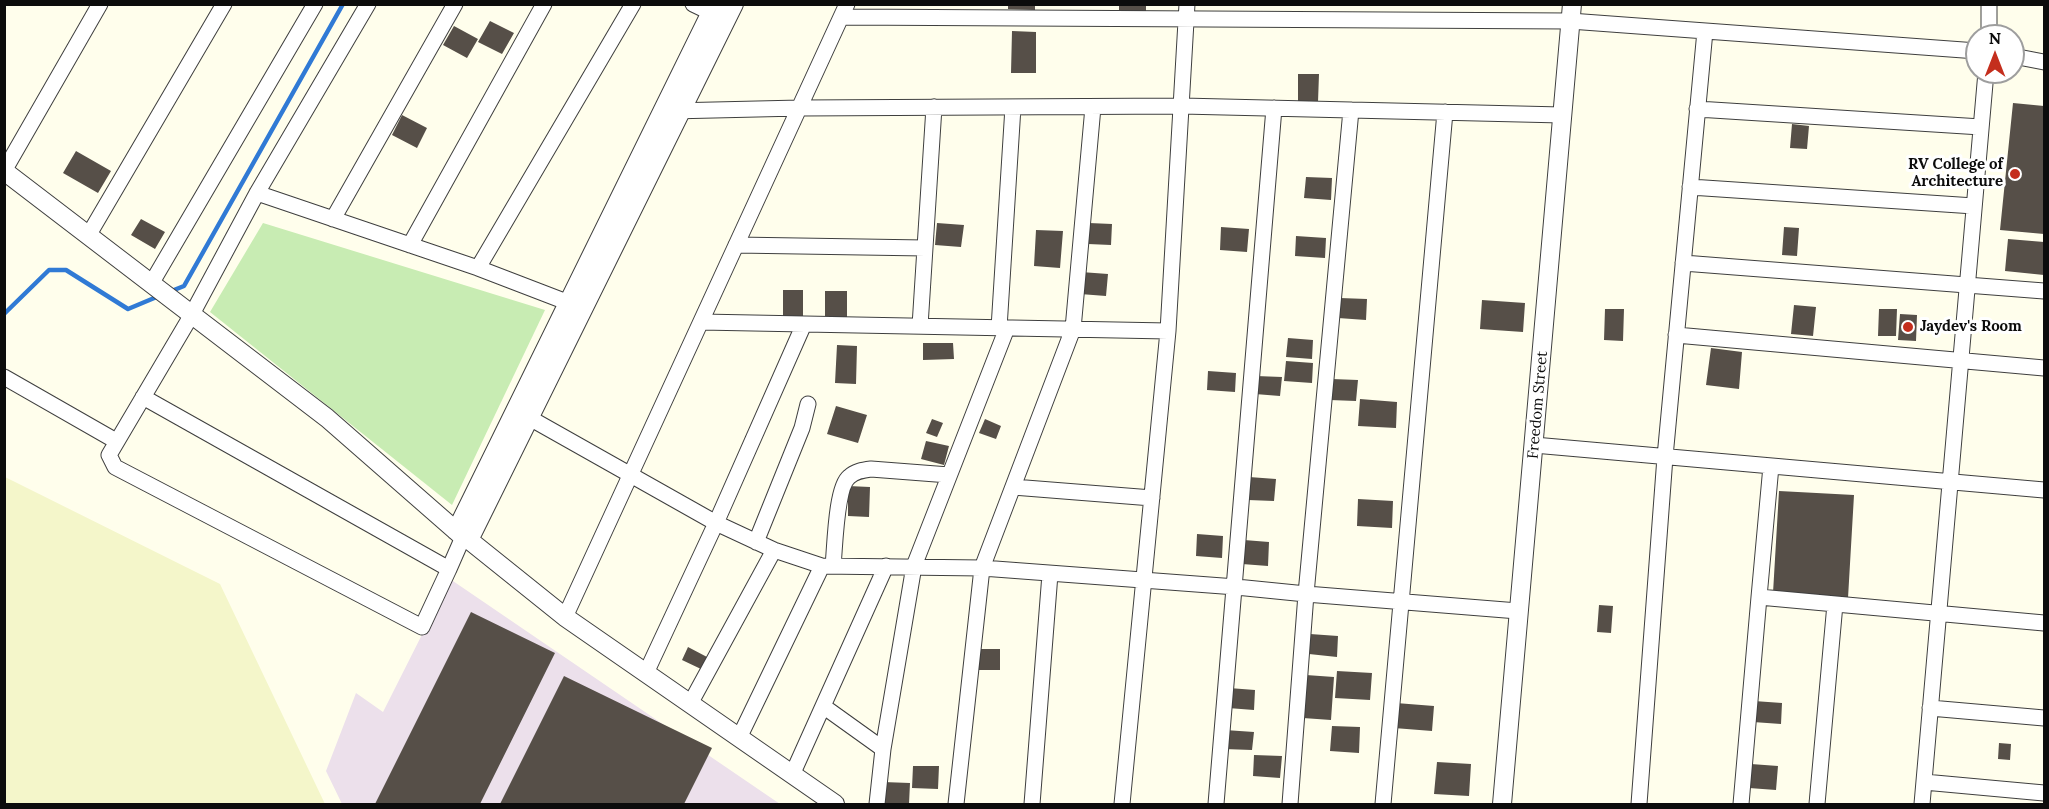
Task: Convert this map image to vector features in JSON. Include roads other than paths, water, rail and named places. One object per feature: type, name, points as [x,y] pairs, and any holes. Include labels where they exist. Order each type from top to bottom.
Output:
[{"type":"street","points":[[100,4],[4,171],[327,418],[463,536],[565,617],[835,804]]},
{"type":"street","points":[[88,236],[224,4]]},
{"type":"street","points":[[151,284],[315,4]]},
{"type":"street","points":[[368,4],[257,193],[191,316],[109,455],[115,467],[422,627],[463,536],[722,10],[693,4]]},
{"type":"street","points":[[333,219],[455,4]]},
{"type":"street","points":[[410,245],[544,4]]},
{"type":"street","points":[[478,268],[633,4]]},
{"type":"street","points":[[1989,4],[1989,24]]},
{"type":"street","points":[[565,617],[844,10],[1571,13],[1705,31],[1965,50]]},
{"type":"street","points":[[1122,804],[1168,331],[1187,12]]},
{"type":"street","name":"Freedom Street","points":[[1502,804],[1571,13]]},
{"type":"street","points":[[1639,804],[1665,457],[1705,31]]},
{"type":"street","points":[[2025,58],[2044,62]]},
{"type":"street","points":[[1922,804],[1985,84]]},
{"type":"street","points":[[672,111],[1182,106],[1562,115]]},
{"type":"street","points":[[920,326],[934,107]]},
{"type":"street","points":[[877,804],[883,749],[914,566],[1003,328],[1013,107]]},
{"type":"street","points":[[956,804],[982,568],[1073,329],[1093,107]]},
{"type":"street","points":[[1216,804],[1236,587],[1274,108]]},
{"type":"street","points":[[1698,109],[1981,127]]},
{"type":"street","points":[[1290,804],[1306,594],[1351,110]]},
{"type":"street","points":[[1383,804],[1445,112]]},
{"type":"street","points":[[1690,187],[1974,206]]},
{"type":"street","points":[[257,193],[478,268],[576,306]]},
{"type":"street","points":[[736,245],[925,248]]},
{"type":"street","points":[[1683,263],[2044,291]]},
{"type":"street","points":[[701,322],[1168,331]]},
{"type":"street","points":[[646,673],[716,523],[804,324]]},
{"type":"street","points":[[1676,335],[2044,368]]},
{"type":"street","points":[[4,377],[116,441]]},
{"type":"street","points":[[143,397],[449,569]]},
{"type":"street","points":[[756,542],[802,428],[808,404]]},
{"type":"street","points":[[523,414],[716,523],[774,550],[827,566],[982,568],[1518,611]]},
{"type":"street","points":[[1534,446],[2044,490]]},
{"type":"street","points":[[1741,804],[1771,466]]},
{"type":"street","points":[[739,738],[827,566],[841,490],[849,477],[858,471],[871,469],[949,475]]},
{"type":"street","points":[[1013,487],[1152,498]]},
{"type":"street","points":[[690,704],[774,550]]},
{"type":"street","points":[[792,775],[886,566]]},
{"type":"street","points":[[1032,804],[1050,574]]},
{"type":"street","points":[[1759,597],[2044,623]]},
{"type":"street","points":[[1818,804],[1834,604]]},
{"type":"street","points":[[823,706],[883,749]]},
{"type":"street","points":[[1930,708],[2044,718]]},
{"type":"street","points":[[1924,782],[2044,793]]},
{"type":"waterway","points":[[169,292],[184,286],[343,4]]},
{"type":"waterway","points":[[4,314],[49,270],[66,270],[128,309],[159,296]]},
{"type":"place","name":"RV College of Architecture","points":[[2015,174]]},
{"type":"place","name":"Jaydev's Room","points":[[1908,327]]}]
